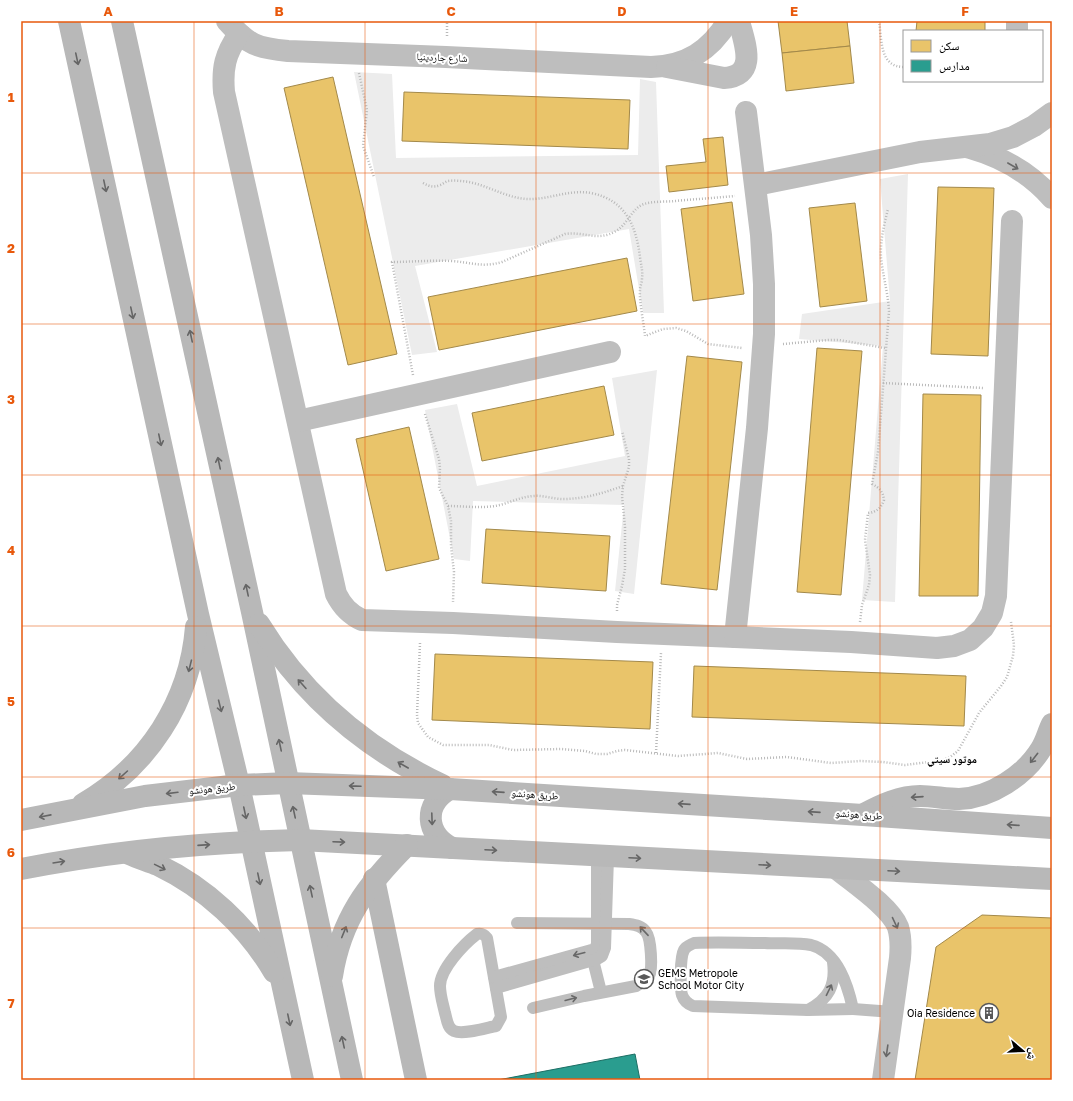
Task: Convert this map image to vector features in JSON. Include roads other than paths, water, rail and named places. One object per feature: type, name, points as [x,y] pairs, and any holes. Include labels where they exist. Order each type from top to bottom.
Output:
[{"type":"main road","points":[[69,21],[198,614],[239,785],[303,1080]]},
{"type":"main road","points":[[122,21],[252,612],[352,1080]]},
{"type":"main road","points":[[252,612],[266,636],[294,674],[316,699],[336,717],[357,735],[396,761],[450,789]]},
{"type":"main road","points":[[72,810],[98,795],[123,776],[144,754],[162,729],[177,702],[188,674],[195,644],[198,614]]},
{"type":"main road","points":[[863,815],[898,799],[918,796],[960,799],[980,795],[998,788],[1015,777],[1029,764],[1041,749],[1052,724]]},
{"type":"main road","name":"طريق هونشو","points":[[21,820],[145,796],[239,785],[288,783],[450,789],[1052,828]]},
{"type":"main road","points":[[450,789],[442,794],[436,801],[432,810],[431,819],[432,828],[437,837],[452,848]]},
{"type":"main road","points":[[21,869],[55,862],[187,846],[251,841],[300,840],[1052,879]]},
{"type":"main road","points":[[331,984],[334,961],[350,918],[374,879],[407,845]]},
{"type":"main road","points":[[124,853],[157,865],[188,882],[217,903],[247,933],[264,956],[282,987]]},
{"type":"main road","points":[[374,879],[416,1080]]},
{"type":"street","name":"شارع جاردينيا","points":[[233,28],[253,44],[270,49],[651,67],[666,66],[682,62],[697,55],[711,44],[722,32],[728,21]]},
{"type":"street","name":"شارع جاردينيا","points":[[666,66],[724,78],[739,74],[744,69],[747,62],[747,54],[739,21]]},
{"type":"street","points":[[233,28],[230,47],[224,62],[222,77],[224,92],[336,594],[346,610],[353,616],[362,620],[851,642],[937,648],[954,646],[970,640],[983,628],[992,614],[996,596],[1012,221]]},
{"type":"street","points":[[735,637],[757,428],[764,334],[764,284],[761,234],[748,190],[746,112]]},
{"type":"street","points":[[748,190],[895,156],[990,144],[1013,137],[1034,126],[1052,113]]},
{"type":"street","points":[[967,148],[984,152],[1017,168],[1032,178],[1052,198]]},
{"type":"street","points":[[298,421],[610,352]]},
{"type":"street","points":[[837,869],[889,912],[897,926],[901,942],[883,1080]]},
{"type":"lane","points":[[495,982],[595,949],[601,923],[603,856]]},
{"type":"lane","points":[[517,923],[601,923],[636,925],[641,927],[649,938],[651,969],[649,976],[643,982],[636,986],[601,992],[533,1008]]},
{"type":"lane","points":[[495,982],[593,960],[602,956],[605,951],[601,923]]},
{"type":"lane","points":[[477,934],[481,934],[487,938],[495,982],[501,1017],[496,1026],[465,1032],[456,1032],[452,1030],[449,1026],[440,992],[441,979],[447,967],[477,934]]},
{"type":"lane","points":[[853,1009],[846,985],[839,970],[826,954],[820,949],[812,946],[804,944],[694,943],[683,951],[681,958],[682,994],[688,1004],[693,1006],[808,1010],[853,1009],[893,1012]]},
{"type":"lane","points":[[593,960],[601,992]]},
{"type":"lane","points":[[808,1010],[817,1006],[830,991],[834,972],[833,961]]},
{"type":"place","name":"GEMS Metropole School Motor City","points":[[644,979]]},
{"type":"place","name":"Oia Residence","points":[[989,1013]]},
{"type":"district","name":"موتور سيتي","points":[[952,758]]}]
